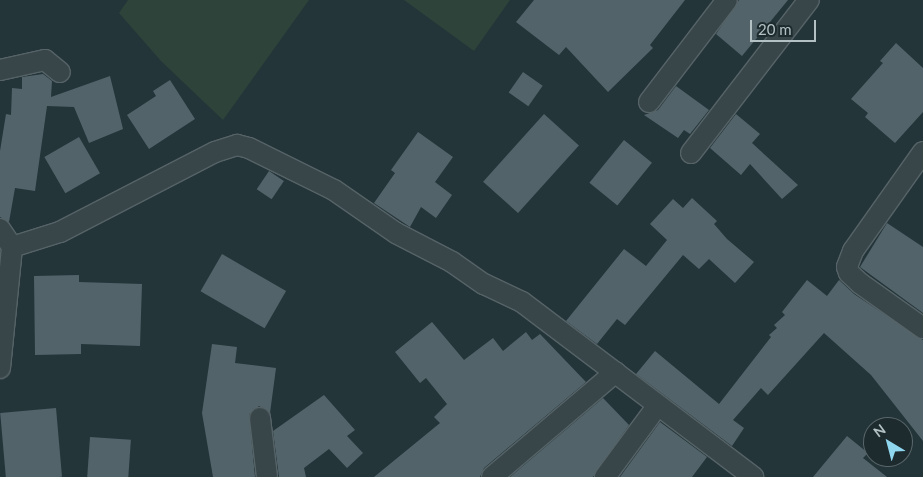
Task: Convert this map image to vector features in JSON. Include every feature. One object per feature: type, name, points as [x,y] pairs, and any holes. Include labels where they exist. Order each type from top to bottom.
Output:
[{"type":"street","points":[[649,102],[727,0]]},
{"type":"street","points":[[691,153],[810,0]]},
{"type":"street","points":[[0,70],[45,60],[60,72]]},
{"type":"street","points":[[12,247],[60,232],[215,152],[237,144],[280,161],[334,190],[396,232],[452,262],[484,284],[522,302],[753,477]]},
{"type":"street","points":[[923,152],[853,251],[847,267],[850,274],[861,284],[923,328]]},
{"type":"street","points":[[0,229],[12,247],[0,368]]},
{"type":"street","points":[[492,477],[616,372]]},
{"type":"street","points":[[605,477],[658,405]]},
{"type":"street","points":[[260,418],[267,477]]},
{"type":"green space","points":[[128,0],[309,0],[223,120],[161,61],[119,13]]},
{"type":"green space","points":[[404,0],[510,0],[474,51]]},
{"type":"building","points":[[534,0],[685,0],[650,45],[653,48],[608,92],[566,47],[559,55],[516,22]]},
{"type":"building","points":[[739,0],[788,0],[742,56],[716,34]]},
{"type":"building","points":[[896,43],[923,68],[923,112],[895,143],[865,117],[868,113],[851,99],[883,63],[880,61]]},
{"type":"building","points":[[523,72],[543,86],[528,106],[509,92]]},
{"type":"building","points":[[43,74],[52,81],[51,97],[110,76],[123,129],[89,143],[74,107],[47,106],[35,191],[15,188],[9,222],[0,217],[0,151],[6,114],[11,115],[12,88],[22,89],[22,77]]},
{"type":"building","points":[[170,80],[195,119],[149,149],[127,115],[156,96],[153,91]]},
{"type":"building","points":[[676,86],[709,110],[690,134],[684,130],[678,138],[644,115],[658,110]]},
{"type":"building","points":[[544,114],[579,145],[518,213],[483,182]]},
{"type":"building","points":[[736,114],[760,134],[752,143],[798,185],[782,199],[750,164],[741,175],[710,148]]},
{"type":"building","points":[[418,132],[453,157],[435,182],[452,195],[436,218],[421,207],[410,227],[374,203],[395,173],[391,170]]},
{"type":"building","points":[[79,137],[100,173],[65,193],[44,157]]},
{"type":"building","points":[[624,140],[652,163],[617,205],[589,183]]},
{"type":"building","points":[[269,171],[284,181],[272,199],[257,189]]},
{"type":"building","points":[[692,198],[717,221],[714,224],[727,239],[754,262],[735,283],[709,259],[699,269],[683,255],[625,325],[617,319],[597,344],[566,321],[624,249],[646,266],[667,240],[650,224],[673,199],[683,208]]},
{"type":"building","points":[[887,223],[923,247],[923,313],[860,267]]},
{"type":"building","points":[[222,254],[286,291],[265,328],[201,291]]},
{"type":"building","points":[[79,275],[79,282],[142,284],[140,346],[81,344],[81,354],[35,355],[34,276]]},
{"type":"building","points":[[807,280],[827,296],[839,280],[854,294],[923,340],[923,441],[913,428],[913,417],[904,417],[871,375],[824,333],[768,395],[761,388],[733,420],[744,428],[732,446],[636,374],[655,351],[719,404],[771,337],[769,335],[777,328],[774,325],[785,315],[782,312]]},
{"type":"building","points":[[432,322],[464,360],[493,338],[503,351],[526,332],[532,340],[540,334],[586,382],[484,468],[480,477],[374,477],[440,423],[434,417],[447,404],[426,378],[420,383],[395,352]]},
{"type":"building","points":[[212,344],[237,347],[235,363],[276,368],[270,413],[259,406],[249,414],[255,477],[213,477],[202,413]]},
{"type":"building","points":[[324,395],[355,430],[347,436],[363,453],[347,468],[329,449],[304,468],[306,477],[279,477],[273,431]]},
{"type":"building","points":[[603,398],[629,425],[593,477],[510,477]]},
{"type":"building","points":[[56,408],[62,477],[6,477],[0,413]]},
{"type":"building","points":[[660,422],[707,457],[692,477],[620,477]]},
{"type":"building","points":[[847,436],[863,449],[863,467],[874,467],[887,477],[813,477]]},
{"type":"building","points":[[90,437],[131,440],[128,477],[87,477]]}]
